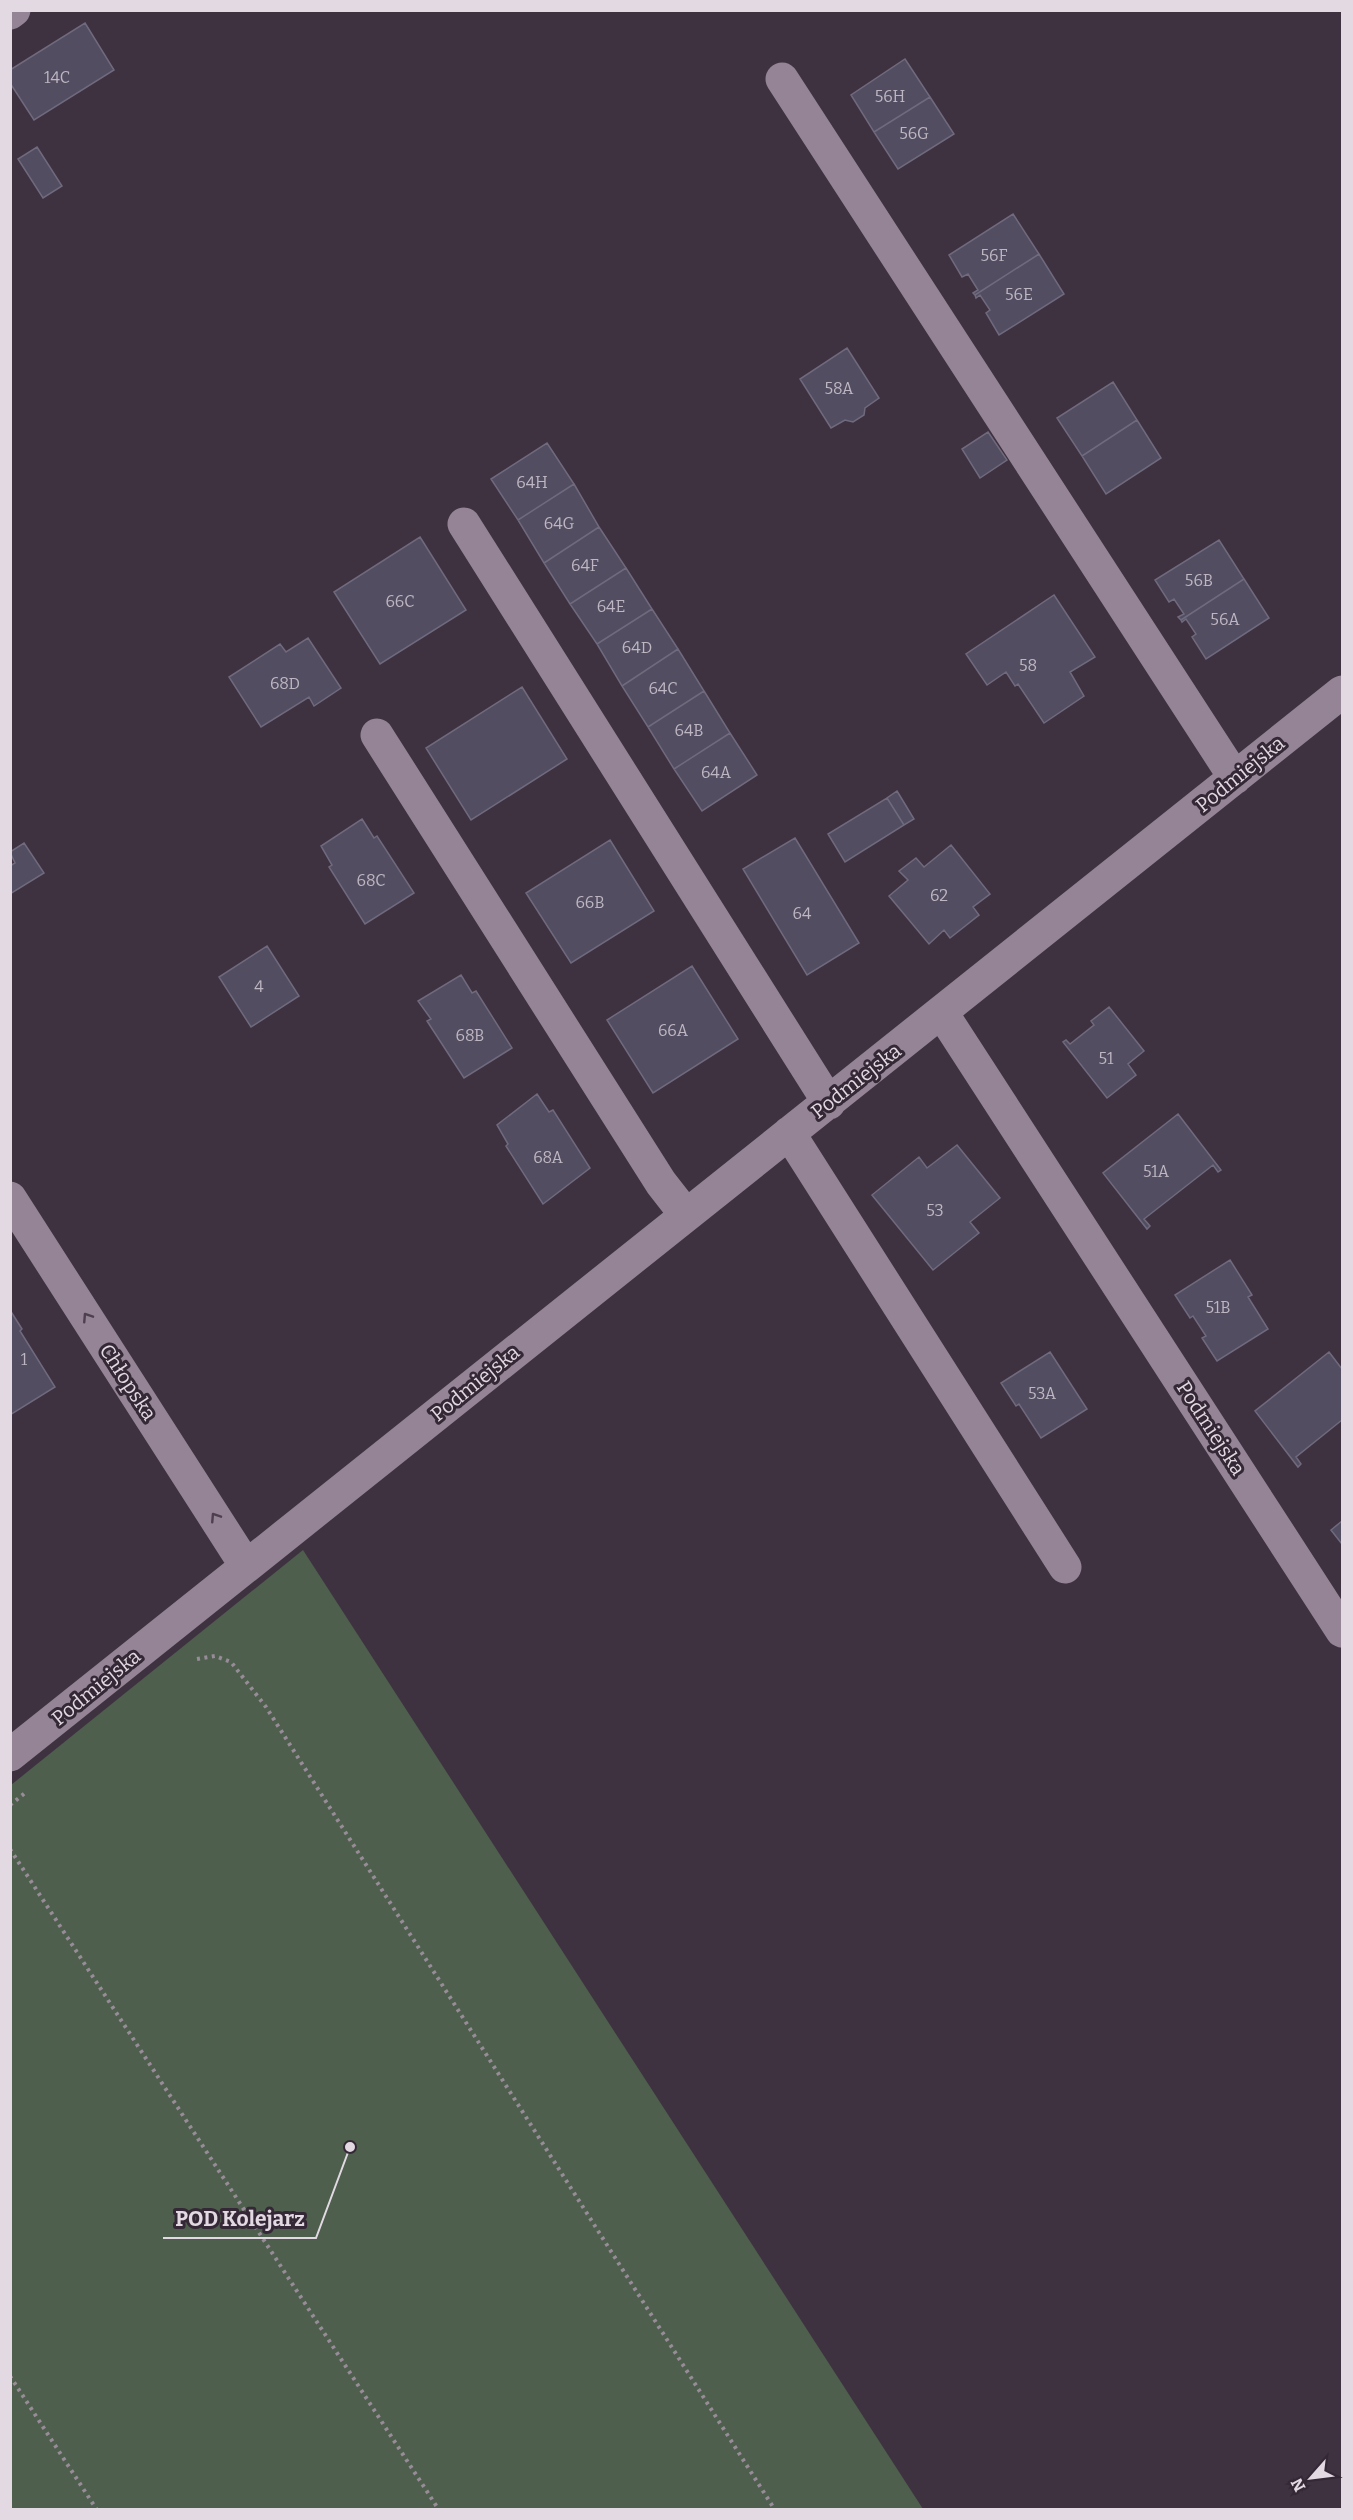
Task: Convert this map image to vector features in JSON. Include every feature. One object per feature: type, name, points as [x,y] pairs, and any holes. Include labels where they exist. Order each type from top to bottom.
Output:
[{"type":"street","points":[[782,79],[1235,778]]},
{"type":"street","points":[[464,524],[829,1103]]},
{"type":"street","name":"Podmiejska","points":[[10,1755],[1342,692]]},
{"type":"street","points":[[377,735],[661,1183],[686,1215]]},
{"type":"street","name":"Podmiejska","points":[[942,1013],[1342,1631]]},
{"type":"street","points":[[789,1133],[1065,1567]]},
{"type":"street","name":"Chłopska","points":[[10,1198],[246,1566]]},
{"type":"path","points":[[196,1659],[215,1656],[231,1662],[266,1707],[775,2510]]},
{"type":"path","points":[[10,1805],[29,1790]]},
{"type":"path","points":[[10,1849],[440,2510]]},
{"type":"path","points":[[10,2376],[97,2510]]},
{"type":"green space","points":[[303,1550],[923,2509],[11,2509],[11,1785]]},
{"type":"building","points":[[85,23],[114,70],[34,120],[10,83],[10,70]]},
{"type":"building","points":[[905,59],[930,97],[874,132],[851,95]]},
{"type":"building","points":[[930,97],[954,134],[898,169],[874,132]]},
{"type":"building","points":[[37,147],[62,186],[43,198],[18,159]]},
{"type":"building","points":[[1013,214],[1039,254],[975,295],[973,293],[978,290],[968,274],[962,277],[949,255]]},
{"type":"building","points":[[1039,254],[1064,294],[999,335],[986,313],[990,310],[980,295],[976,298],[975,295]]},
{"type":"building","points":[[847,348],[879,398],[865,408],[864,415],[853,422],[845,420],[831,428],[800,379]]},
{"type":"building","points":[[1113,382],[1137,420],[1082,456],[1057,418]]},
{"type":"building","points":[[1137,420],[1161,458],[1106,494],[1082,456]]},
{"type":"building","points":[[988,432],[1007,460],[980,478],[962,449]]},
{"type":"building","points":[[547,443],[574,484],[518,520],[491,479]]},
{"type":"building","points":[[574,484],[599,527],[544,563],[518,520]]},
{"type":"building","points":[[599,527],[626,568],[570,604],[544,563]]},
{"type":"building","points":[[420,537],[466,610],[380,664],[334,592]]},
{"type":"building","points":[[1219,540],[1244,579],[1181,620],[1178,617],[1184,614],[1174,599],[1169,602],[1155,580]]},
{"type":"building","points":[[626,568],[652,609],[597,644],[570,604]]},
{"type":"building","points":[[1244,579],[1269,618],[1206,659],[1192,637],[1196,634],[1186,619],[1182,622],[1181,620]]},
{"type":"building","points":[[1054,595],[1095,657],[1070,672],[1084,696],[1044,723],[1018,684],[1015,686],[1006,672],[987,685],[966,654]]},
{"type":"building","points":[[652,609],[678,649],[622,686],[597,644]]},
{"type":"building","points":[[308,638],[341,688],[314,706],[309,697],[261,727],[229,677],[280,644],[286,652]]},
{"type":"building","points":[[678,649],[704,691],[648,727],[622,686]]},
{"type":"building","points":[[522,687],[567,759],[471,820],[426,748]]},
{"type":"building","points":[[704,691],[730,733],[674,769],[648,727]]},
{"type":"building","points":[[730,733],[757,775],[702,811],[674,769]]},
{"type":"building","points":[[897,791],[914,819],[904,825],[887,798]]},
{"type":"building","points":[[887,798],[904,825],[845,862],[828,834]]},
{"type":"building","points":[[362,819],[374,838],[377,836],[414,893],[365,924],[329,867],[332,865],[321,846]]},
{"type":"building","points":[[795,838],[859,943],[807,975],[743,869]]},
{"type":"building","points":[[610,840],[654,911],[571,963],[526,893]]},
{"type":"building","points":[[24,843],[44,873],[10,894],[10,866],[15,863],[10,852]]},
{"type":"building","points":[[951,845],[990,894],[973,907],[979,915],[950,938],[944,930],[929,944],[889,896],[908,880],[899,871],[916,858],[924,867]]},
{"type":"building","points":[[267,946],[299,996],[251,1027],[219,977]]},
{"type":"building","points":[[692,966],[738,1039],[653,1093],[607,1020]]},
{"type":"building","points":[[461,975],[472,993],[476,991],[512,1048],[464,1078],[427,1021],[431,1019],[418,1001]]},
{"type":"building","points":[[1109,1007],[1144,1051],[1128,1064],[1136,1075],[1107,1098],[1063,1042],[1066,1040],[1070,1044],[1094,1025],[1091,1021]]},
{"type":"building","points":[[537,1094],[549,1112],[553,1110],[590,1168],[543,1204],[506,1146],[508,1144],[497,1125]]},
{"type":"building","points":[[1178,1114],[1221,1170],[1218,1172],[1213,1165],[1144,1219],[1150,1226],[1147,1229],[1103,1173]]},
{"type":"building","points":[[957,1145],[1000,1198],[970,1222],[979,1233],[933,1270],[872,1195],[919,1157],[927,1168]]},
{"type":"building","points":[[1230,1260],[1252,1295],[1248,1297],[1268,1329],[1217,1361],[1202,1338],[1206,1336],[1193,1316],[1190,1318],[1175,1295]]},
{"type":"building","points":[[10,1310],[22,1329],[20,1331],[55,1387],[10,1415]]},
{"type":"building","points":[[1050,1352],[1087,1409],[1041,1438],[1019,1404],[1016,1406],[1001,1383]]},
{"type":"building","points":[[1329,1352],[1342,1369],[1342,1420],[1296,1457],[1301,1464],[1298,1467],[1255,1411]]},
{"type":"building","points":[[1342,1521],[1342,1544],[1331,1530]]},
{"type":"place","name":"POD Kolejarz","points":[[350,2147]]}]
